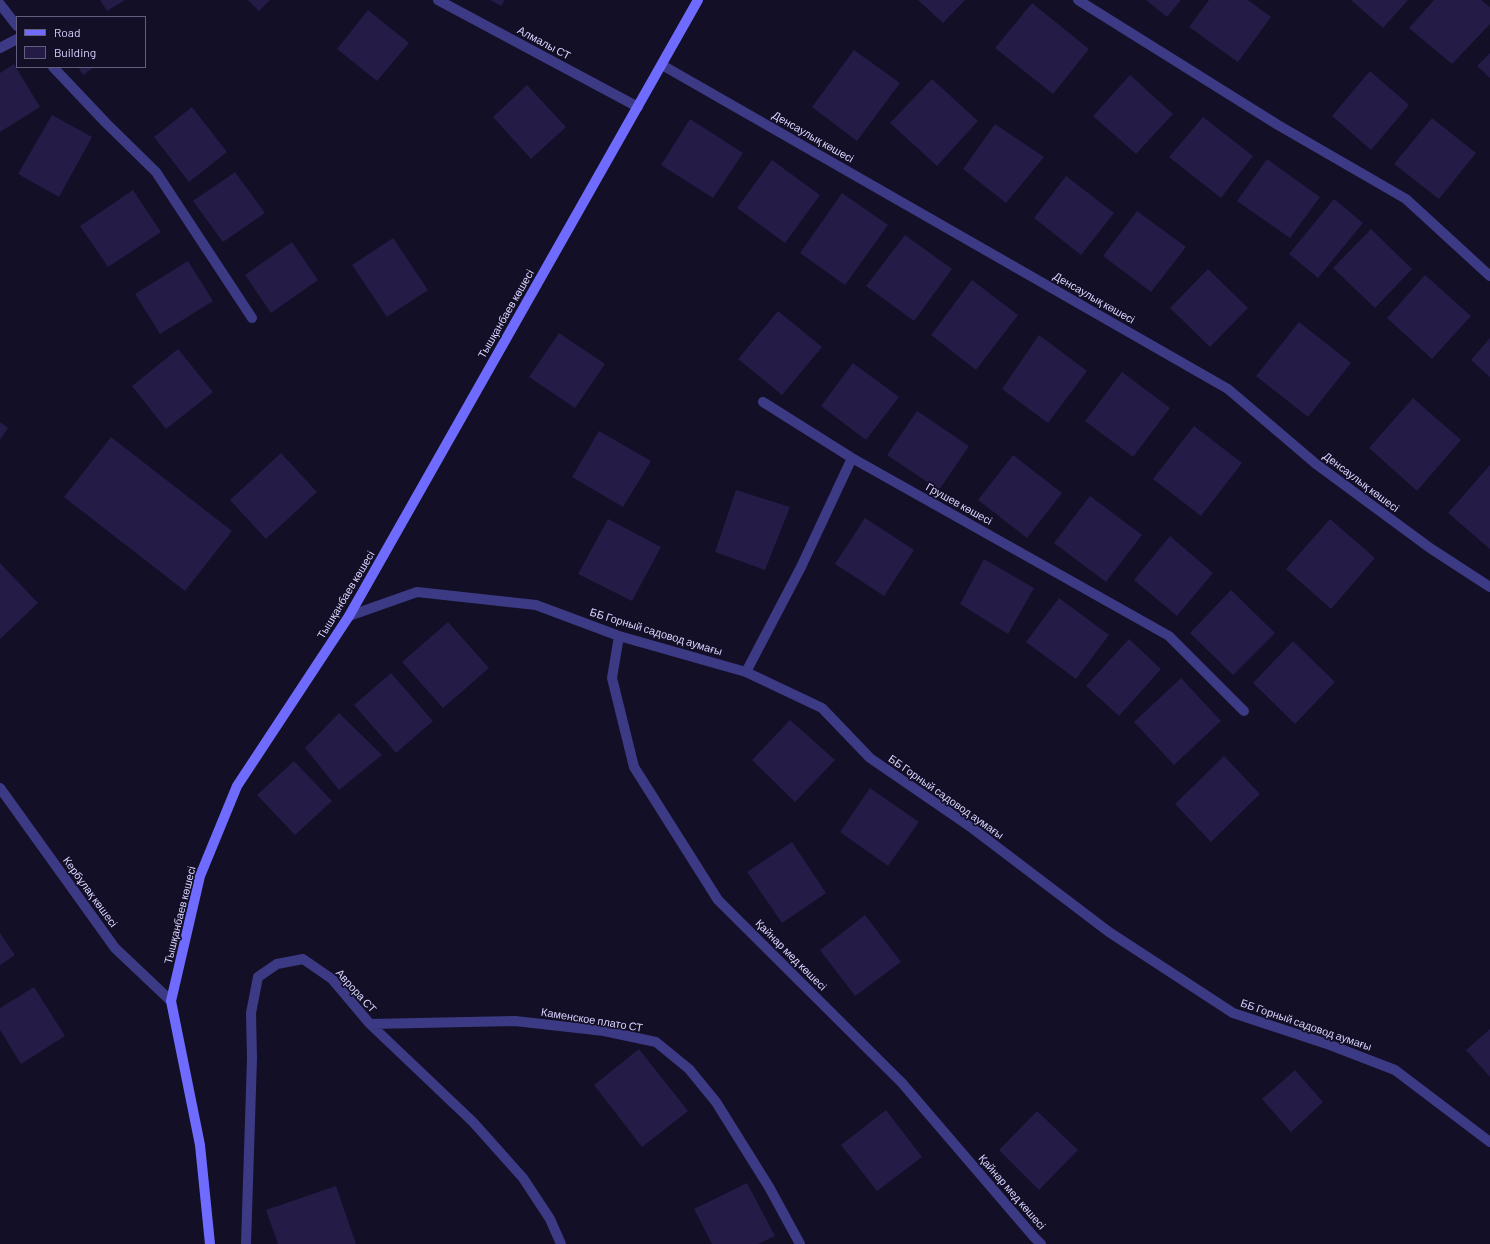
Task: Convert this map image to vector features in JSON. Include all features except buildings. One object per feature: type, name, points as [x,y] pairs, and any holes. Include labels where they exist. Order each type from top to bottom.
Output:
[{"type":"street","name":"Алмалы СТ","points":[[438,0],[638,107]]},
{"type":"street","name":"Тышқанбаев көшесі","points":[[210,1244],[200,1145],[171,1001],[200,876],[237,786],[349,616],[698,0]]},
{"type":"street","points":[[1078,0],[1278,125],[1406,199],[1490,276]]},
{"type":"street","points":[[0,4],[16,25]]},
{"type":"street","points":[[0,48],[16,40]]},
{"type":"street","name":"Денсаулық көшесі","points":[[662,65],[1228,388],[1316,464],[1430,548],[1490,586]]},
{"type":"street","points":[[55,68],[106,123],[156,172],[252,318]]},
{"type":"street","name":"Грушев көшесі","points":[[763,402],[852,458],[1169,636],[1244,711]]},
{"type":"street","points":[[746,672],[801,567],[852,458]]},
{"type":"street","name":"ББ Горный садовод аумағы","points":[[349,616],[417,592],[536,605],[619,636],[746,672],[822,708],[870,758],[972,828],[1109,932],[1233,1013],[1330,1045],[1395,1070],[1490,1142]]},
{"type":"street","name":"Қайнар мед көшесі","points":[[619,636],[612,678],[634,767],[718,900],[902,1083],[1041,1244]]},
{"type":"street","name":"Кербұлақ көшесі","points":[[0,788],[115,948],[171,1001]]},
{"type":"street","name":"Аврора СТ","points":[[246,1244],[252,1058],[251,1013],[258,977],[277,964],[303,960],[332,979],[370,1024],[473,1122],[523,1178],[550,1218],[561,1244]]},
{"type":"street","name":"Каменское плато СТ","points":[[370,1024],[515,1021],[604,1031],[656,1042],[689,1070],[716,1102],[769,1187],[800,1244]]}]
